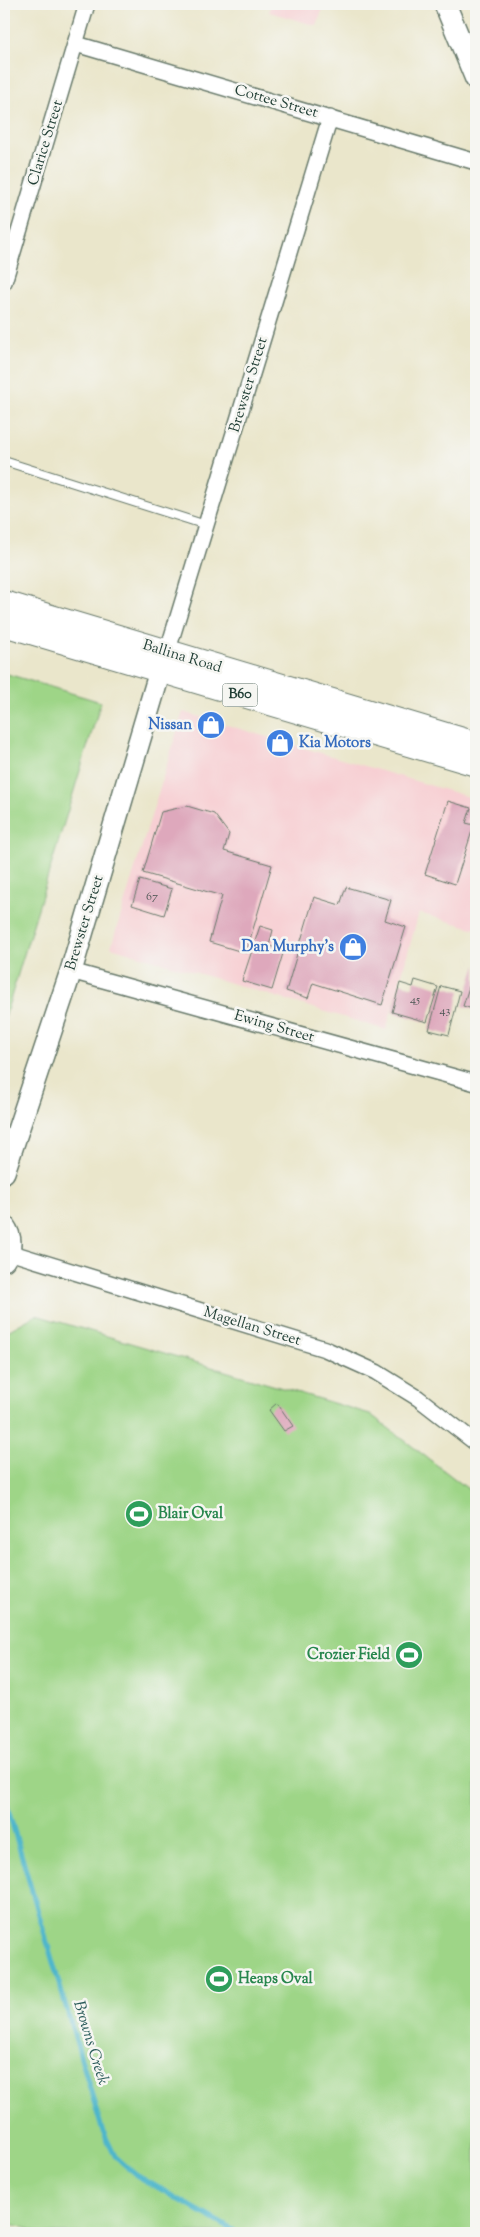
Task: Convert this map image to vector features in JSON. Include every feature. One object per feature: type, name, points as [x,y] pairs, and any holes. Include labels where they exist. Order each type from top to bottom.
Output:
[{"type":"main road","name":"Ballina Road","points":[[4,603],[164,662],[476,764]]},
{"type":"main road","name":"Ballina Road","points":[[4,624],[164,662],[476,744]]},
{"type":"street","name":"Clarice Street","points":[[4,282],[88,4]]},
{"type":"street","points":[[445,4],[476,79]]},
{"type":"street","name":"Cottee Street","points":[[76,44],[476,162]]},
{"type":"street","name":"Brewster Street","points":[[4,1172],[71,970],[330,118]]},
{"type":"street","name":"Ewing Street","points":[[71,970],[476,1083]]},
{"type":"street","points":[[4,1226],[9,1237],[6,1256]]},
{"type":"street","name":"Magellan Street","points":[[6,1256],[325,1349],[376,1372],[418,1398],[476,1443]]},
{"type":"lane","points":[[4,461],[206,525]]},
{"type":"shaded area","points":[[271,4],[324,4],[317,26],[269,12]]},
{"type":"shaded area","points":[[183,712],[476,799],[476,929],[419,913],[386,1030],[111,947]]},
{"type":"green space","points":[[4,673],[101,702],[4,1020]]},
{"type":"green space","points":[[36,1315],[370,1414],[476,1495],[476,2233],[44,2233],[4,2222],[4,1333]]},
{"type":"building","points":[[448,801],[471,808],[466,823],[474,825],[455,884],[425,874]]},
{"type":"building","points":[[187,806],[214,814],[229,834],[224,851],[272,865],[246,953],[209,942],[222,896],[143,873],[161,812]]},
{"type":"building","points":[[140,880],[172,889],[164,915],[132,905]]},
{"type":"building","points":[[346,887],[391,900],[385,920],[406,927],[382,1005],[313,983],[308,998],[286,991],[314,897],[340,905]]},
{"type":"building","points":[[260,926],[273,930],[269,946],[284,950],[272,990],[242,981]]},
{"type":"building","points":[[476,965],[476,1010],[463,1006]]},
{"type":"building","points":[[415,980],[438,987],[427,1022],[392,1012],[400,983],[413,987]]},
{"type":"building","points":[[441,986],[460,991],[449,1035],[429,1030]]},
{"type":"building","points":[[277,1403],[293,1426],[284,1431],[269,1410]]},
{"type":"waterway","name":"Browns Creek","points":[[4,1796],[102,2129],[115,2156],[136,2175],[238,2233]]},
{"type":"place","name":"Nissan","points":[[211,725]]},
{"type":"place","name":"Kia Motors","points":[[280,743]]},
{"type":"place","name":"Dan Murphy's","points":[[353,947]]},
{"type":"place","name":"Blair Oval","points":[[139,1514]]},
{"type":"place","name":"Crozier Field","points":[[409,1655]]},
{"type":"place","name":"Heaps Oval","points":[[219,1979]]}]
